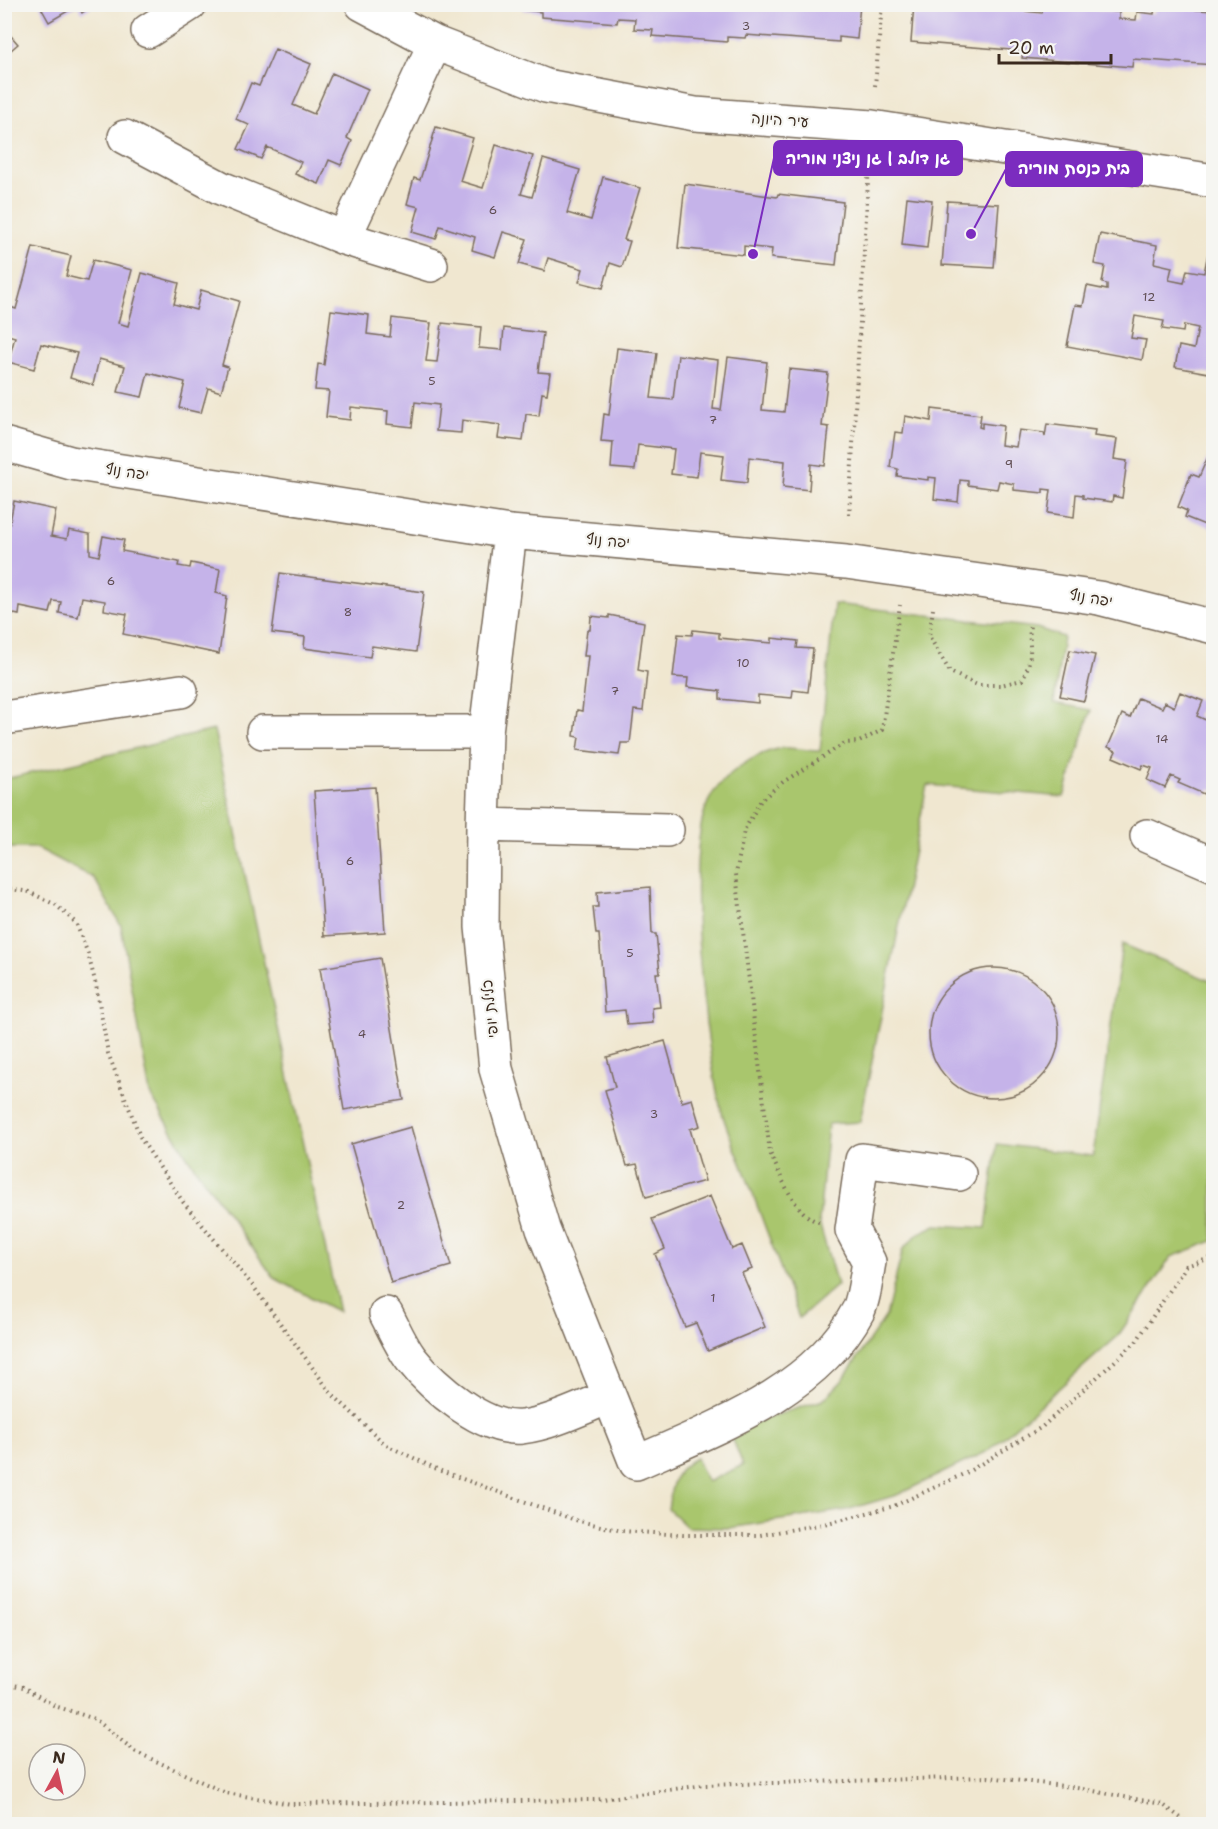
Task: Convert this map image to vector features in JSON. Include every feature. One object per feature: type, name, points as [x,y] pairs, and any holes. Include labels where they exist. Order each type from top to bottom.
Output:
[{"type":"street","points":[[148,31],[190,4]]},
{"type":"street","name":"עיר היונה","points":[[362,4],[435,43],[546,86],[694,114],[872,127],[1214,181]]},
{"type":"street","points":[[344,238],[435,43]]},
{"type":"street","points":[[125,137],[221,188],[344,238],[431,265]]},
{"type":"street","name":"יפה נוף","points":[[4,444],[71,463],[510,532],[846,562],[1099,598],[1214,627]]},
{"type":"street","name":"כלילת יופי","points":[[510,532],[486,732],[483,825],[482,927],[496,1069],[543,1229],[636,1463],[714,1428],[803,1377],[826,1357],[859,1309],[869,1262],[852,1230]]},
{"type":"street","points":[[4,718],[182,691]]},
{"type":"street","points":[[263,732],[486,732]]},
{"type":"street","points":[[483,825],[666,830]]},
{"type":"street","points":[[1147,836],[1214,865]]},
{"type":"street","points":[[852,1230],[862,1160],[959,1174]]},
{"type":"street","points":[[386,1314],[410,1359],[454,1401],[484,1420],[520,1427],[553,1419],[609,1397]]},
{"type":"path","points":[[875,86],[882,4]]},
{"type":"path","points":[[849,515],[869,164]]},
{"type":"path","points":[[852,1230],[810,1220],[789,1193],[770,1153],[736,874],[744,831],[761,800],[783,782],[845,743],[859,742],[882,730],[905,571]]},
{"type":"path","points":[[937,576],[929,636],[950,672],[977,685],[1001,685],[1022,680],[1032,652],[1029,639],[1034,589]]},
{"type":"path","points":[[4,1683],[23,1687],[55,1706],[95,1719],[136,1752],[226,1793],[292,1804],[595,1800],[704,1785],[988,1777],[1072,1786],[1162,1804],[1189,1824]]},
{"type":"green space","points":[[834,604],[1037,628],[1063,637],[1054,703],[1091,710],[1064,797],[927,785],[860,1122],[828,1124],[819,1222],[837,1285],[799,1318],[722,1114],[714,1076],[703,997],[699,951],[697,864],[701,829],[708,802],[721,783],[750,760],[772,750],[788,748],[820,751]]},
{"type":"green space","points":[[214,730],[339,1312],[274,1278],[187,1156],[150,1094],[121,926],[94,878],[37,848],[5,848],[5,779]]},
{"type":"green space","points":[[1122,944],[1213,982],[1213,1241],[1171,1257],[1118,1336],[988,1451],[897,1495],[846,1510],[729,1528],[687,1527],[668,1509],[674,1479],[682,1468],[696,1458],[707,1482],[743,1465],[733,1440],[736,1432],[761,1420],[823,1400],[842,1381],[886,1316],[903,1249],[919,1233],[936,1225],[986,1228],[997,1144],[1093,1156]]},
{"type":"building","points":[[39,4],[95,4],[82,13],[78,5],[49,22]]},
{"type":"building","points":[[524,4],[860,4],[857,39],[839,37],[839,42],[746,35],[745,38],[727,37],[727,42],[652,36],[653,30],[634,29],[635,19],[618,18],[617,23],[541,17],[541,12],[523,10]]},
{"type":"building","points":[[914,4],[1026,4],[1025,11],[1042,13],[1043,6],[1119,12],[1119,19],[1136,20],[1137,12],[1154,14],[1155,7],[1214,11],[1214,65],[1133,59],[1132,67],[1022,58],[1023,51],[911,42]]},
{"type":"building","points":[[4,28],[18,44],[4,56]]},
{"type":"building","points":[[275,49],[311,64],[293,105],[314,114],[332,73],[368,89],[347,138],[352,141],[341,165],[329,160],[319,184],[295,174],[301,162],[267,147],[261,159],[238,149],[249,125],[236,119],[251,83],[259,86]]},
{"type":"building","points":[[436,127],[473,138],[460,181],[483,188],[496,145],[533,156],[521,194],[532,197],[543,159],[580,170],[567,213],[591,220],[603,177],[640,188],[624,240],[630,241],[622,267],[610,263],[603,288],[579,282],[583,269],[548,258],[544,271],[519,264],[527,239],[503,232],[495,257],[472,250],[475,237],[440,226],[436,239],[412,232],[419,207],[407,204],[414,178],[420,180]]},
{"type":"building","points":[[685,184],[777,197],[778,194],[843,202],[836,265],[771,258],[772,249],[744,246],[744,255],[678,248]]},
{"type":"building","points":[[907,197],[932,200],[927,248],[902,245]]},
{"type":"building","points":[[947,201],[999,204],[994,268],[942,265]]},
{"type":"building","points":[[1100,234],[1157,245],[1154,263],[1172,267],[1169,280],[1184,283],[1187,270],[1204,273],[1208,253],[1214,254],[1214,374],[1175,367],[1179,346],[1194,349],[1198,328],[1184,325],[1183,332],[1162,329],[1164,321],[1135,316],[1131,338],[1146,340],[1142,360],[1067,346],[1075,305],[1083,306],[1087,286],[1107,290],[1107,284],[1102,283],[1105,266],[1094,264]]},
{"type":"building","points":[[33,247],[71,256],[66,276],[87,281],[93,260],[132,270],[118,323],[128,326],[142,273],[179,283],[174,304],[196,310],[201,290],[239,301],[222,365],[228,367],[221,392],[208,388],[201,413],[179,408],[185,382],[148,373],[142,397],[118,392],[125,366],[99,359],[93,385],[70,378],[77,353],[41,344],[34,369],[8,362],[15,337],[4,334],[4,328],[10,307],[16,309]]},
{"type":"building","points":[[331,310],[369,315],[367,334],[390,337],[392,318],[431,323],[426,361],[437,362],[442,323],[481,327],[479,348],[502,350],[504,328],[543,333],[538,372],[550,373],[547,394],[542,393],[539,416],[526,414],[523,441],[498,438],[500,425],[462,420],[461,433],[436,431],[439,405],[415,402],[412,427],[387,424],[388,411],[351,407],[350,420],[326,417],[329,391],[315,390],[318,364],[324,365]]},
{"type":"building","points":[[617,348],[657,353],[651,398],[673,400],[678,355],[718,360],[713,409],[721,410],[728,357],[767,362],[762,410],[784,412],[789,369],[828,373],[822,426],[829,427],[825,466],[811,464],[809,490],[783,487],[785,461],[749,457],[747,483],[721,480],[724,455],[700,452],[697,477],[671,474],[674,449],[638,445],[635,470],[611,468],[613,442],[601,441],[604,414],[609,415]]},
{"type":"building","points":[[932,409],[981,415],[979,427],[982,428],[982,423],[1003,426],[1001,445],[1016,447],[1019,430],[1044,433],[1045,437],[1047,424],[1095,430],[1094,436],[1117,439],[1114,459],[1127,461],[1122,498],[1113,496],[1112,502],[1083,498],[1083,495],[1076,494],[1074,517],[1048,513],[1051,490],[1043,489],[1043,493],[1014,490],[1014,484],[999,481],[997,489],[968,485],[968,481],[960,480],[958,502],[934,499],[936,478],[928,477],[928,480],[897,476],[898,469],[890,467],[895,432],[903,433],[905,416],[931,421]]},
{"type":"building","points":[[1207,459],[1214,461],[1212,528],[1185,517],[1187,511],[1178,507],[1191,474],[1199,477]]},
{"type":"building","points":[[14,501],[56,510],[51,536],[67,539],[69,530],[90,534],[90,554],[99,556],[103,536],[124,540],[122,551],[179,562],[178,566],[190,568],[191,563],[220,569],[216,593],[227,596],[219,654],[123,634],[127,614],[104,610],[105,601],[82,597],[78,617],[59,613],[61,602],[53,601],[50,613],[20,607],[19,615],[4,612],[4,531],[8,532]]},
{"type":"building","points":[[280,573],[424,592],[416,652],[372,646],[370,657],[304,648],[305,637],[272,633]]},
{"type":"building","points":[[609,615],[644,622],[638,670],[647,672],[643,711],[634,710],[630,743],[621,743],[619,755],[577,750],[579,737],[574,736],[577,710],[582,711],[588,656],[584,656],[591,616],[609,618]]},
{"type":"building","points":[[693,630],[719,633],[719,638],[772,643],[772,638],[798,641],[797,648],[813,649],[808,692],[793,690],[792,698],[758,695],[758,703],[720,699],[720,691],[687,687],[688,678],[673,677],[678,634],[692,635]]},
{"type":"building","points":[[1070,650],[1095,655],[1084,701],[1060,696]]},
{"type":"building","points":[[1180,692],[1203,701],[1197,716],[1208,721],[1206,728],[1214,731],[1214,790],[1209,788],[1206,795],[1178,783],[1180,780],[1171,776],[1165,788],[1147,780],[1152,768],[1143,765],[1141,769],[1113,757],[1116,751],[1108,747],[1122,714],[1130,718],[1138,698],[1162,708],[1165,702],[1174,707]]},
{"type":"building","points":[[375,787],[385,932],[324,936],[314,791]]},
{"type":"building","points":[[650,887],[652,934],[656,934],[660,973],[656,973],[660,1007],[652,1008],[653,1023],[627,1025],[625,1010],[605,1012],[599,934],[596,934],[593,907],[598,907],[597,892]]},
{"type":"building","points":[[380,958],[404,1100],[344,1110],[320,968]]},
{"type":"building","points":[[994,968],[1019,973],[1040,987],[1054,1008],[1059,1033],[1054,1058],[1040,1079],[1019,1093],[994,1098],[969,1093],[948,1079],[934,1058],[929,1033],[934,1008],[948,987],[969,973]]},
{"type":"building","points":[[665,1041],[682,1102],[692,1099],[700,1126],[690,1129],[705,1181],[646,1197],[637,1164],[627,1166],[605,1090],[615,1087],[607,1057]]},
{"type":"building","points":[[411,1127],[451,1266],[391,1283],[351,1144]]},
{"type":"building","points":[[710,1196],[732,1249],[742,1245],[752,1269],[742,1273],[765,1327],[708,1351],[696,1323],[685,1327],[655,1254],[665,1249],[652,1219]]},
{"type":"place","name":"בית כנסת מוריה","points":[[971,234]]},
{"type":"place","name":"גן דולב | גן ניצני מוריה","points":[[753,254]]}]
